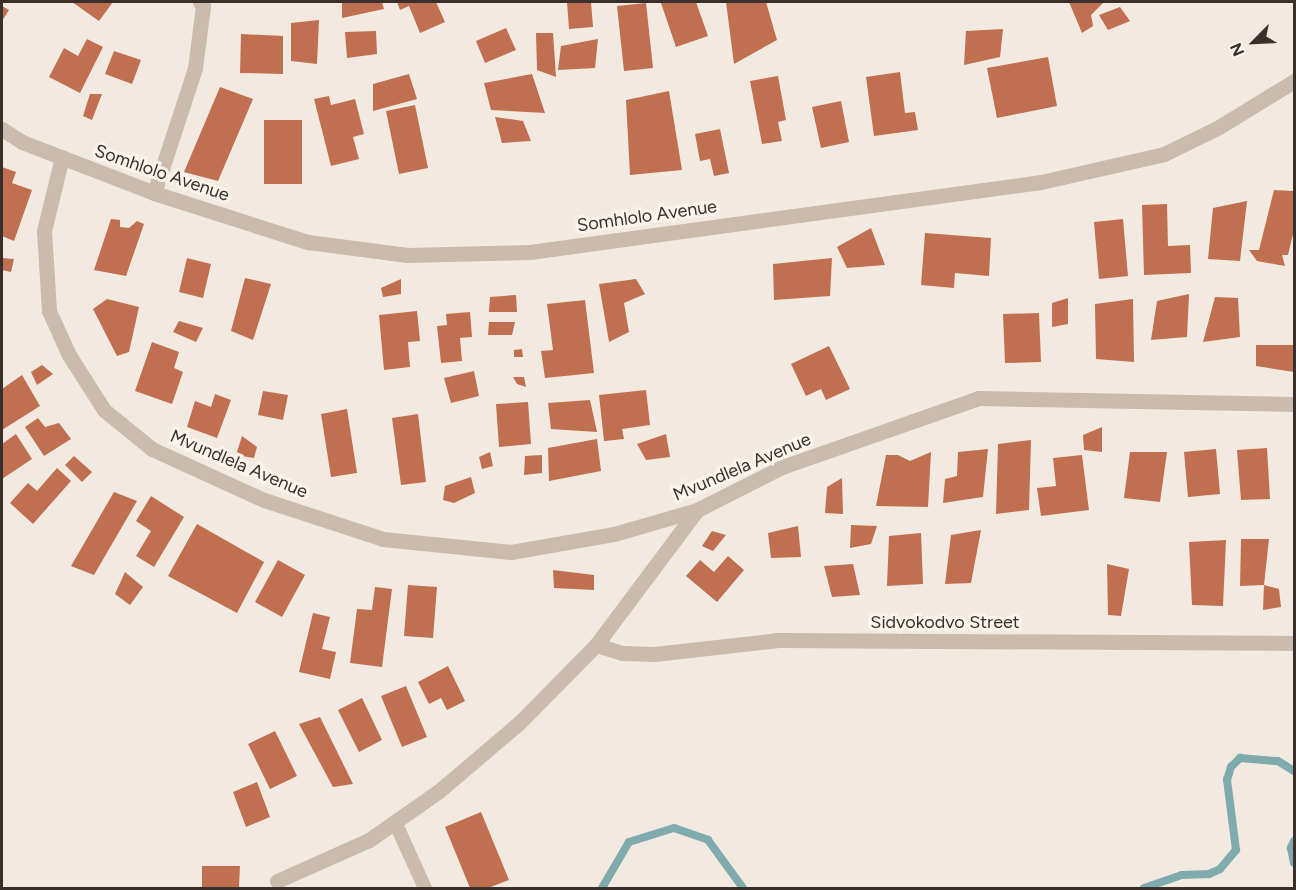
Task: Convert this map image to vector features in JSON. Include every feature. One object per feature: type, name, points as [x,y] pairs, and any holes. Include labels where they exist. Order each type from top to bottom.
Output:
[{"type":"street","points":[[154,193],[195,68],[203,6],[200,2]]},
{"type":"street","name":"Somhlolo Avenue","points":[[2,129],[62,157],[154,193],[308,242],[407,255],[530,252],[1041,182],[1164,154],[1219,127],[1294,81]]},
{"type":"street","name":"Mvundlela Avenue","points":[[62,157],[44,231],[49,311],[69,355],[104,410],[152,449],[264,500],[383,539],[511,552],[614,534],[697,510],[782,467],[979,398],[1294,404]]},
{"type":"street","points":[[277,881],[369,840],[439,791],[519,723],[596,645],[697,510]]},
{"type":"street","name":"Sidvokodvo Street","points":[[596,645],[622,653],[654,654],[778,640],[1294,643]]},
{"type":"lane","points":[[394,822],[425,888]]},
{"type":"building","points":[[72,2],[113,2],[99,21]]},
{"type":"building","points":[[342,2],[382,2],[384,9],[342,18]]},
{"type":"building","points":[[397,2],[436,2],[445,22],[420,33],[409,6],[400,10]]},
{"type":"building","points":[[567,2],[591,2],[593,27],[569,29]]},
{"type":"building","points":[[696,2],[708,36],[676,47],[661,3]]},
{"type":"building","points":[[726,2],[766,2],[777,40],[734,64]]},
{"type":"building","points":[[1069,2],[1104,2],[1091,15],[1093,26],[1082,33]]},
{"type":"building","points":[[646,3],[653,68],[624,71],[617,6]]},
{"type":"building","points":[[2,6],[9,10],[2,21]]},
{"type":"building","points":[[1120,7],[1130,21],[1108,30],[1099,15]]},
{"type":"building","points":[[319,20],[317,64],[291,61],[291,23]]},
{"type":"building","points":[[506,28],[516,50],[485,63],[476,41]]},
{"type":"building","points":[[1003,29],[1000,57],[964,65],[966,31]]},
{"type":"building","points":[[376,31],[377,54],[347,58],[345,32]]},
{"type":"building","points":[[536,33],[553,33],[556,77],[537,70]]},
{"type":"building","points":[[241,34],[283,36],[283,74],[240,73]]},
{"type":"building","points":[[87,39],[103,47],[80,93],[49,77],[64,48],[78,56]]},
{"type":"building","points":[[598,39],[595,68],[558,70],[561,46]]},
{"type":"building","points":[[114,51],[141,60],[132,84],[105,74]]},
{"type":"building","points":[[1048,57],[1057,106],[997,118],[987,68]]},
{"type":"building","points":[[900,72],[905,113],[915,112],[918,130],[874,136],[866,77]]},
{"type":"building","points":[[409,74],[417,99],[373,111],[373,84]]},
{"type":"building","points":[[532,74],[545,113],[491,110],[484,83]]},
{"type":"building","points":[[778,76],[786,120],[778,122],[782,141],[762,144],[750,81]]},
{"type":"building","points":[[220,87],[253,99],[218,181],[184,172]]},
{"type":"building","points":[[669,91],[682,170],[630,175],[626,100]]},
{"type":"building","points":[[90,94],[102,94],[92,120],[83,116]]},
{"type":"building","points":[[329,96],[331,105],[355,99],[364,134],[353,137],[359,159],[331,166],[314,99]]},
{"type":"building","points":[[841,101],[849,142],[821,148],[812,107]]},
{"type":"building","points":[[415,105],[428,168],[399,174],[386,111]]},
{"type":"building","points":[[495,117],[523,121],[531,141],[502,143]]},
{"type":"building","points":[[264,120],[302,120],[302,184],[264,184]]},
{"type":"building","points":[[720,129],[729,173],[714,176],[710,159],[700,161],[695,134]]},
{"type":"building","points":[[2,167],[16,172],[12,183],[32,190],[14,241],[2,236]]},
{"type":"building","points":[[1274,190],[1294,191],[1294,230],[1288,255],[1282,255],[1285,266],[1257,261],[1249,250],[1259,250]]},
{"type":"building","points":[[1247,201],[1240,261],[1208,259],[1213,208]]},
{"type":"building","points":[[1167,204],[1168,246],[1190,245],[1191,273],[1144,275],[1142,205]]},
{"type":"building","points":[[111,219],[120,220],[120,227],[129,228],[137,221],[144,224],[126,276],[94,270]]},
{"type":"building","points":[[1123,219],[1128,276],[1099,279],[1094,222]]},
{"type":"building","points":[[871,228],[885,265],[847,268],[837,247]]},
{"type":"building","points":[[925,233],[991,238],[989,276],[955,273],[954,288],[921,285]]},
{"type":"building","points":[[2,258],[14,259],[11,272],[2,270]]},
{"type":"building","points":[[187,258],[211,264],[203,298],[179,292]]},
{"type":"building","points":[[832,258],[830,296],[774,300],[773,264]]},
{"type":"building","points":[[245,278],[271,284],[253,340],[231,331]]},
{"type":"building","points":[[401,279],[401,294],[383,297],[381,288]]},
{"type":"building","points":[[636,279],[645,294],[624,303],[629,332],[609,342],[599,284]]},
{"type":"building","points":[[1189,294],[1187,337],[1151,340],[1157,301]]},
{"type":"building","points":[[516,295],[517,312],[489,312],[490,297]]},
{"type":"building","points":[[1215,297],[1238,298],[1240,337],[1203,342]]},
{"type":"building","points":[[1068,298],[1068,324],[1052,327],[1052,303]]},
{"type":"building","points":[[107,299],[139,307],[129,352],[117,356],[93,309]]},
{"type":"building","points":[[1133,299],[1134,362],[1096,359],[1095,304]]},
{"type":"building","points":[[585,300],[594,373],[545,378],[541,351],[553,350],[547,304]]},
{"type":"building","points":[[417,311],[420,341],[408,342],[410,367],[384,370],[379,315]]},
{"type":"building","points":[[470,312],[472,337],[460,338],[462,361],[441,363],[437,326],[447,325],[446,314]]},
{"type":"building","points":[[1039,313],[1041,362],[1005,363],[1003,314]]},
{"type":"building","points":[[179,321],[203,328],[196,342],[173,332]]},
{"type":"building","points":[[489,322],[515,322],[512,335],[488,335]]},
{"type":"building","points":[[152,342],[179,352],[174,368],[183,372],[172,404],[135,391]]},
{"type":"building","points":[[1256,345],[1294,345],[1294,372],[1256,366]]},
{"type":"building","points":[[829,346],[850,389],[826,400],[821,389],[806,396],[791,364]]},
{"type":"building","points":[[522,349],[523,357],[514,357],[514,350]]},
{"type":"building","points":[[42,365],[53,374],[37,385],[31,372]]},
{"type":"building","points":[[474,371],[479,396],[451,403],[444,378]]},
{"type":"building","points":[[22,375],[40,406],[2,430],[2,389]]},
{"type":"building","points":[[513,377],[524,377],[526,387],[517,384]]},
{"type":"building","points":[[646,390],[650,425],[622,429],[624,439],[604,441],[599,395]]},
{"type":"building","points":[[263,391],[288,395],[283,420],[258,415]]},
{"type":"building","points":[[215,394],[231,400],[217,438],[187,427],[195,401],[211,407]]},
{"type":"building","points":[[590,400],[597,432],[551,429],[548,403]]},
{"type":"building","points":[[528,402],[531,444],[499,447],[496,404]]},
{"type":"building","points":[[347,409],[357,473],[331,477],[321,414]]},
{"type":"building","points":[[418,414],[426,482],[401,485],[392,418]]},
{"type":"building","points":[[38,418],[45,427],[59,423],[71,439],[44,456],[25,427]]},
{"type":"building","points":[[1102,427],[1102,452],[1084,450],[1083,435]]},
{"type":"building","points":[[16,434],[32,459],[2,479],[2,444]]},
{"type":"building","points":[[666,434],[670,457],[646,460],[637,444]]},
{"type":"building","points":[[242,436],[257,447],[254,458],[236,455]]},
{"type":"building","points":[[597,439],[601,471],[549,481],[548,448]]},
{"type":"building","points":[[1031,440],[1029,510],[996,514],[998,444]]},
{"type":"building","points":[[1267,448],[1270,499],[1241,500],[1237,450]]},
{"type":"building","points":[[988,449],[983,497],[943,503],[945,479],[957,476],[958,452]]},
{"type":"building","points":[[1216,449],[1220,494],[1188,497],[1184,452]]},
{"type":"building","points":[[490,452],[493,466],[482,469],[479,457]]},
{"type":"building","points":[[931,452],[928,507],[876,506],[886,455],[898,455],[910,461]]},
{"type":"building","points":[[1130,452],[1167,452],[1160,502],[1124,498]]},
{"type":"building","points":[[542,455],[542,473],[524,475],[525,456]]},
{"type":"building","points":[[1082,455],[1089,510],[1041,516],[1037,488],[1056,486],[1053,458]]},
{"type":"building","points":[[74,456],[92,472],[82,482],[65,465]]},
{"type":"building","points":[[57,468],[71,481],[33,524],[10,503],[28,483],[37,491]]},
{"type":"building","points":[[471,477],[475,493],[454,503],[443,500],[445,486]]},
{"type":"building","points":[[842,478],[843,514],[825,513],[827,487]]},
{"type":"building","points":[[114,492],[137,501],[94,575],[71,566]]},
{"type":"building","points":[[151,496],[184,517],[154,567],[136,556],[151,531],[136,521]]},
{"type":"building","points":[[197,524],[264,562],[237,613],[168,576]]},
{"type":"building","points":[[851,525],[877,526],[871,544],[850,548]]},
{"type":"building","points":[[798,526],[801,557],[771,558],[768,533]]},
{"type":"building","points":[[981,530],[971,583],[945,584],[951,535]]},
{"type":"building","points":[[712,531],[726,535],[713,551],[702,546]]},
{"type":"building","points":[[921,533],[923,584],[887,586],[889,536]]},
{"type":"building","points":[[1241,539],[1269,539],[1264,585],[1240,586]]},
{"type":"building","points":[[1226,540],[1223,606],[1192,605],[1189,542]]},
{"type":"building","points":[[728,556],[744,570],[717,602],[686,576],[700,560],[714,572]]},
{"type":"building","points":[[278,560],[305,575],[282,617],[255,602]]},
{"type":"building","points":[[853,564],[860,595],[832,597],[824,566]]},
{"type":"building","points":[[1107,564],[1129,569],[1121,616],[1108,615]]},
{"type":"building","points":[[553,570],[594,575],[594,590],[554,588]]},
{"type":"building","points":[[125,572],[143,587],[130,605],[115,594]]},
{"type":"building","points":[[408,585],[437,587],[433,638],[404,636]]},
{"type":"building","points":[[1264,585],[1279,589],[1281,607],[1263,610]]},
{"type":"building","points":[[375,587],[392,589],[382,667],[350,663],[357,609],[372,610]]},
{"type":"building","points":[[313,613],[330,617],[322,649],[336,652],[330,679],[299,672]]},
{"type":"building","points":[[448,666],[465,701],[447,710],[441,698],[429,704],[418,682]]},
{"type":"building","points":[[406,686],[427,737],[402,747],[381,696]]},
{"type":"building","points":[[362,698],[382,740],[359,752],[338,710]]},
{"type":"building","points":[[320,717],[353,784],[333,787],[299,724]]},
{"type":"building","points":[[275,731],[297,776],[270,789],[248,744]]},
{"type":"building","points":[[257,782],[270,817],[246,827],[233,792]]},
{"type":"building","points":[[481,812],[509,880],[488,888],[470,888],[445,827]]},
{"type":"building","points":[[202,866],[240,866],[239,887],[202,887]]},
{"type":"waterway","points":[[1144,888],[1182,875],[1209,874],[1220,869],[1236,850],[1227,780],[1231,767],[1240,758],[1278,761],[1294,771]]},
{"type":"waterway","points":[[602,888],[629,842],[674,828],[708,840],[743,888]]},
{"type":"waterway","points":[[1294,841],[1291,848],[1294,863]]}]
